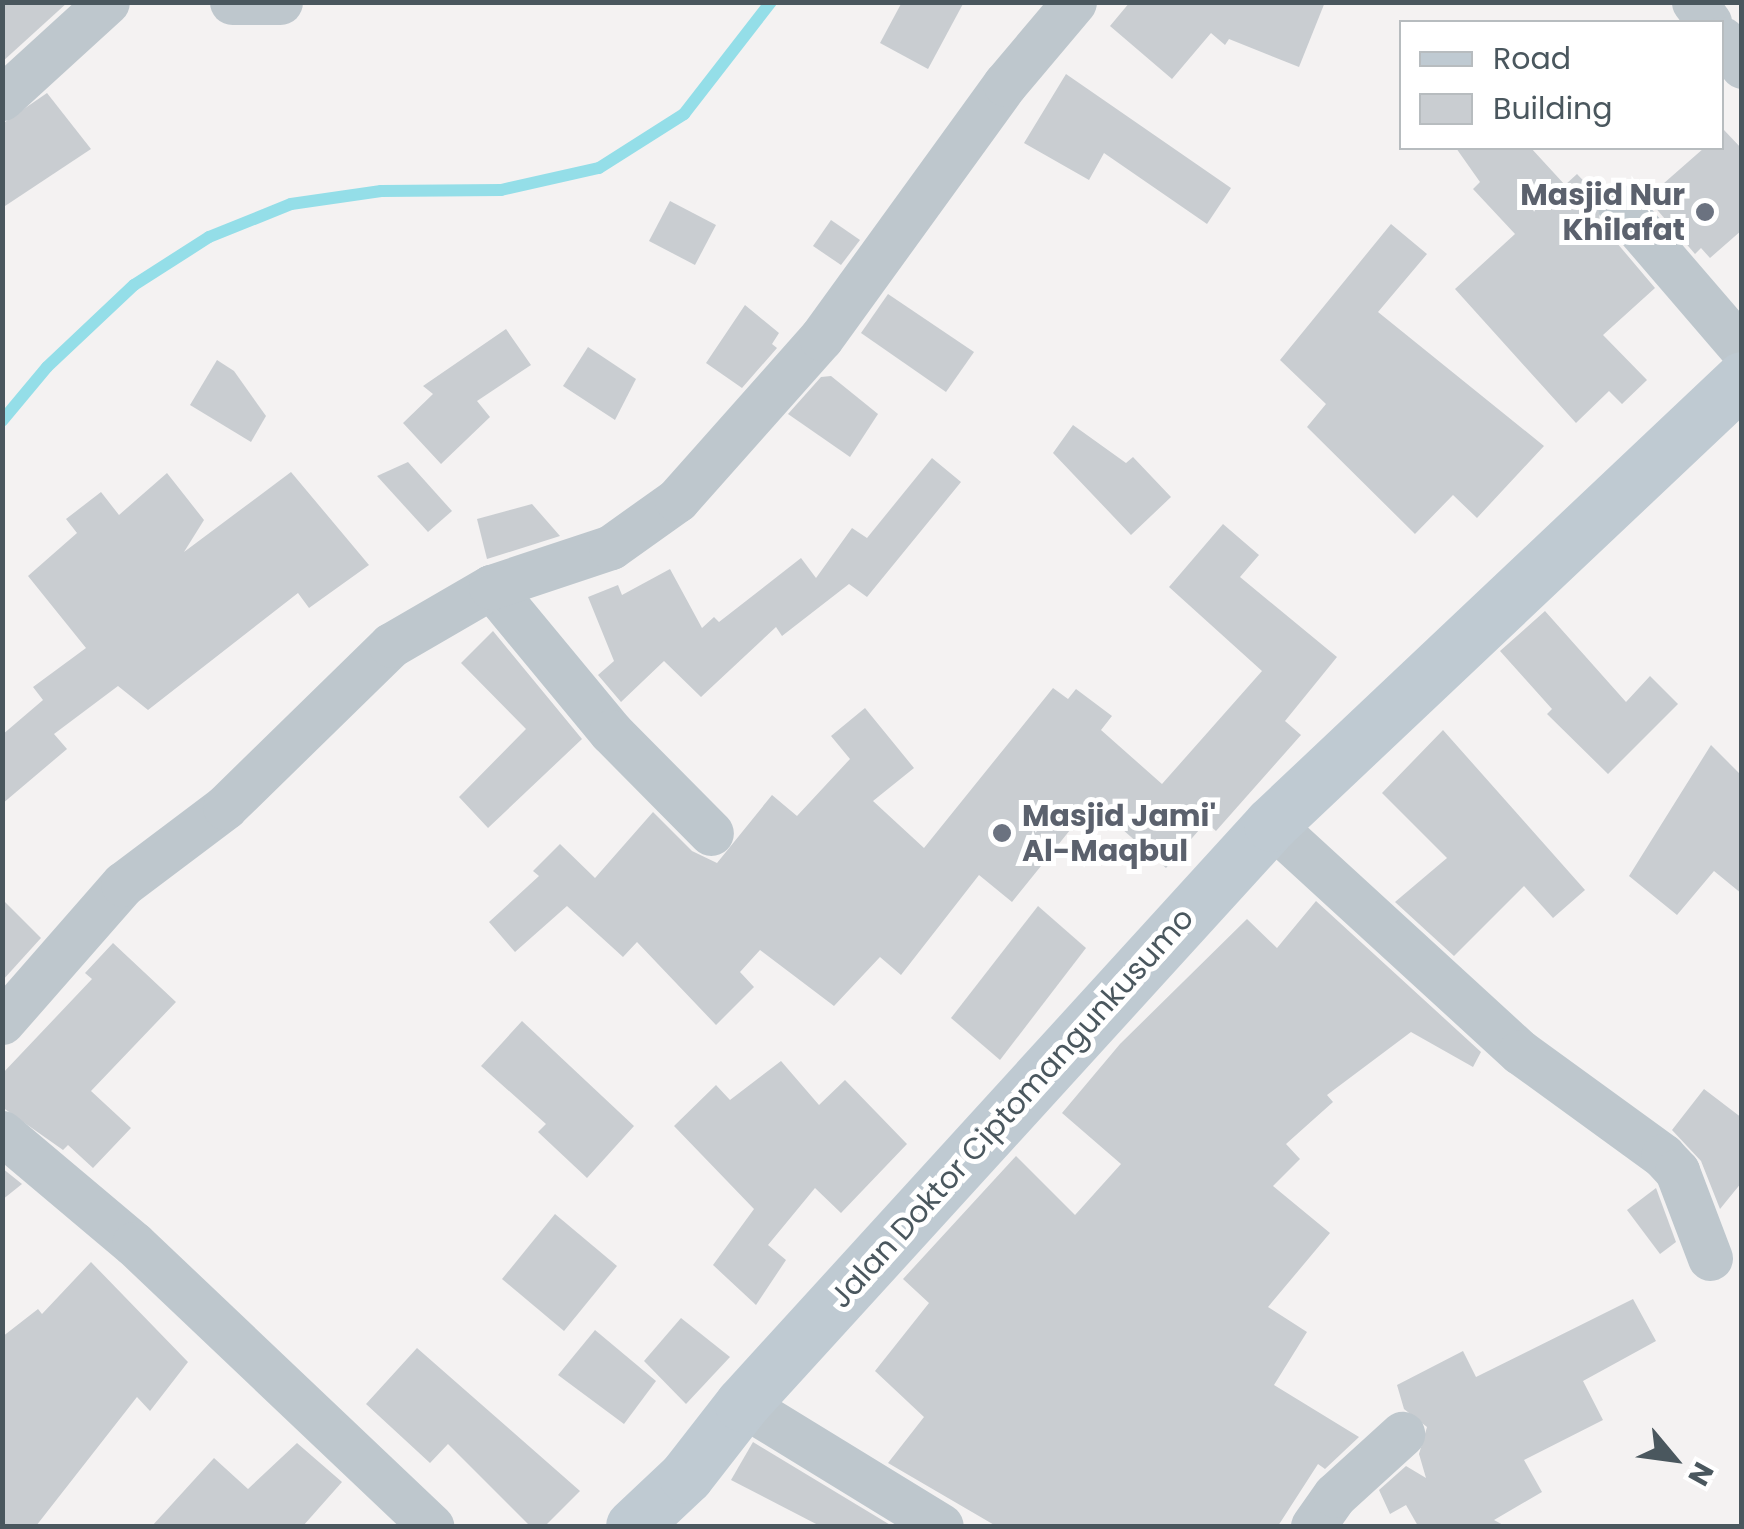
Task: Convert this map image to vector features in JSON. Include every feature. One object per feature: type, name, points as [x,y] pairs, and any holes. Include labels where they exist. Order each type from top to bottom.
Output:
[{"type":"main road","name":"Jalan Doktor Ciptomangunkusumo","points":[[634,1526],[686,1501],[742,1404],[1271,824],[1742,380]]},
{"type":"street","points":[[2,98],[107,2]]},
{"type":"street","points":[[232,2],[280,2]]},
{"type":"street","points":[[2,1022],[123,884],[225,807],[392,645],[491,587],[611,547],[678,500],[821,338],[1005,84],[1074,2]]},
{"type":"street","points":[[1724,43],[1742,66]]},
{"type":"street","points":[[1620,206],[1742,350]]},
{"type":"street","points":[[491,587],[611,732],[711,833]]},
{"type":"street","points":[[1271,824],[1520,1052],[1663,1156],[1691,1202],[1710,1258]]},
{"type":"street","points":[[2,1133],[134,1244],[431,1526]]},
{"type":"street","points":[[742,1404],[941,1526]]},
{"type":"street","points":[[1314,1526],[1335,1495],[1402,1434]]},
{"type":"building","points":[[2,2],[68,2],[2,62]]},
{"type":"building","points":[[902,2],[964,2],[928,69],[880,43]]},
{"type":"building","points":[[1130,2],[1325,2],[1299,67],[1229,39],[1225,45],[1211,33],[1172,79],[1110,26]]},
{"type":"building","points":[[1066,74],[1231,188],[1207,224],[1104,153],[1089,180],[1024,143]]},
{"type":"building","points":[[47,93],[91,149],[2,208],[2,124]]},
{"type":"building","name":"Masjid Nur Khilafat","points":[[1724,130],[1742,149],[1742,230],[1710,258],[1701,248],[1695,254],[1647,198],[1702,150],[1724,150]]},
{"type":"building","points":[[1457,150],[1533,150],[1565,185],[1577,174],[1597,195],[1600,223],[1655,288],[1603,335],[1647,380],[1622,404],[1609,391],[1576,423],[1455,289],[1515,234],[1473,189],[1480,182]]},
{"type":"building","points":[[670,201],[716,225],[695,265],[649,241]]},
{"type":"building","points":[[831,220],[860,240],[841,265],[813,246]]},
{"type":"building","points":[[1391,224],[1427,254],[1378,312],[1544,446],[1477,518],[1453,495],[1415,534],[1307,427],[1326,404],[1280,360]]},
{"type":"building","points":[[888,294],[974,352],[946,392],[861,333]]},
{"type":"building","points":[[745,305],[779,333],[772,344],[777,348],[742,388],[706,363]]},
{"type":"building","points":[[506,329],[531,365],[477,401],[490,417],[441,464],[403,423],[433,394],[423,386]]},
{"type":"building","points":[[588,347],[636,379],[615,420],[563,386]]},
{"type":"building","points":[[217,360],[234,371],[266,416],[251,442],[190,405]]},
{"type":"building","points":[[831,376],[878,414],[850,457],[788,414],[821,377]]},
{"type":"building","points":[[1073,425],[1126,463],[1133,457],[1171,497],[1131,535],[1053,453]]},
{"type":"building","points":[[932,458],[961,482],[867,597],[849,584],[782,636],[776,627],[701,697],[664,661],[621,702],[598,675],[614,661],[588,597],[618,585],[622,595],[670,569],[702,628],[714,617],[719,622],[801,558],[816,578],[852,528],[867,538]]},
{"type":"building","points":[[408,462],[452,511],[428,532],[377,476]]},
{"type":"building","points":[[291,472],[369,565],[309,608],[298,593],[148,710],[118,686],[54,734],[67,749],[2,804],[2,735],[43,700],[33,687],[86,648],[28,576],[77,533],[66,519],[101,492],[119,515],[167,473],[204,520],[184,552]]},
{"type":"building","points":[[532,504],[560,536],[487,559],[477,519]]},
{"type":"building","points":[[1223,524],[1259,555],[1240,577],[1337,657],[1285,721],[1301,735],[1216,831],[1206,822],[1166,868],[1104,813],[1099,820],[1087,809],[1012,902],[979,875],[901,975],[880,957],[834,1006],[760,950],[740,972],[754,987],[716,1025],[637,942],[623,957],[567,906],[515,952],[489,922],[539,876],[533,871],[560,844],[595,878],[653,812],[692,851],[717,863],[772,795],[797,816],[850,759],[831,736],[865,708],[914,768],[873,801],[924,848],[1053,688],[1068,699],[1076,689],[1112,716],[1101,730],[1162,784],[1262,671],[1169,587]]},
{"type":"building","points":[[1545,611],[1626,702],[1650,676],[1678,704],[1608,774],[1547,714],[1552,709],[1500,651]]},
{"type":"building","points":[[493,631],[582,739],[488,828],[459,797],[526,729],[461,663]]},
{"type":"building","points":[[1443,730],[1585,890],[1553,918],[1524,886],[1454,956],[1395,902],[1447,858],[1382,793]]},
{"type":"building","points":[[1711,745],[1742,776],[1742,894],[1714,871],[1677,915],[1629,876]]},
{"type":"building","points":[[2,899],[41,938],[2,981]]},
{"type":"building","points":[[1316,901],[1481,1052],[1473,1067],[1411,1032],[1327,1095],[1333,1102],[1286,1144],[1300,1159],[1273,1186],[1330,1233],[1268,1307],[1307,1332],[1274,1385],[1359,1437],[1325,1469],[1318,1464],[1278,1526],[996,1526],[888,1463],[924,1417],[875,1371],[929,1303],[903,1279],[1016,1156],[1075,1215],[1121,1164],[1062,1113],[1120,1044],[1247,919],[1277,948]]},
{"type":"building","points":[[1038,906],[1086,948],[1000,1060],[951,1018]]},
{"type":"building","points":[[113,943],[176,1002],[91,1091],[131,1128],[93,1168],[68,1145],[63,1150],[2,1107],[2,1074],[92,979],[85,973]]},
{"type":"building","points":[[522,1021],[634,1126],[587,1178],[538,1132],[546,1124],[481,1066]]},
{"type":"building","points":[[781,1061],[819,1105],[845,1080],[907,1144],[841,1213],[815,1188],[768,1245],[786,1260],[756,1305],[713,1265],[754,1209],[674,1126],[716,1085],[730,1100]]},
{"type":"building","points":[[1704,1089],[1742,1118],[1742,1182],[1720,1209],[1701,1161],[1672,1130]]},
{"type":"building","points":[[2,1168],[22,1184],[2,1200]]},
{"type":"building","points":[[1656,1188],[1676,1242],[1660,1254],[1627,1210]]},
{"type":"building","points":[[555,1214],[617,1266],[564,1331],[502,1279]]},
{"type":"building","points":[[91,1262],[188,1362],[150,1411],[137,1397],[36,1526],[2,1526],[2,1337],[38,1309],[42,1314]]},
{"type":"building","points":[[1633,1299],[1656,1341],[1583,1381],[1603,1420],[1524,1460],[1542,1492],[1494,1520],[1505,1526],[1418,1526],[1406,1505],[1390,1514],[1379,1490],[1406,1466],[1426,1478],[1419,1454],[1427,1427],[1404,1409],[1397,1385],[1463,1351],[1476,1377]]},
{"type":"building","points":[[681,1318],[730,1357],[686,1404],[644,1361]]},
{"type":"building","points":[[595,1330],[656,1381],[624,1424],[558,1375]]},
{"type":"building","points":[[417,1348],[580,1491],[545,1526],[530,1526],[448,1444],[430,1463],[366,1404]]},
{"type":"building","points":[[753,1442],[892,1526],[820,1526],[731,1480]]},
{"type":"building","points":[[297,1443],[342,1482],[303,1526],[152,1526],[214,1458],[248,1489]]},
{"type":"waterway","points":[[2,421],[47,367],[134,285],[209,237],[291,204],[381,191],[501,190],[599,168],[684,114],[771,2]]},
{"type":"place","name":"Masjid Nur Khilafat","points":[[1705,212]]},
{"type":"place","name":"Masjid Jami' Al-Maqbul","points":[[1002,833]]}]
